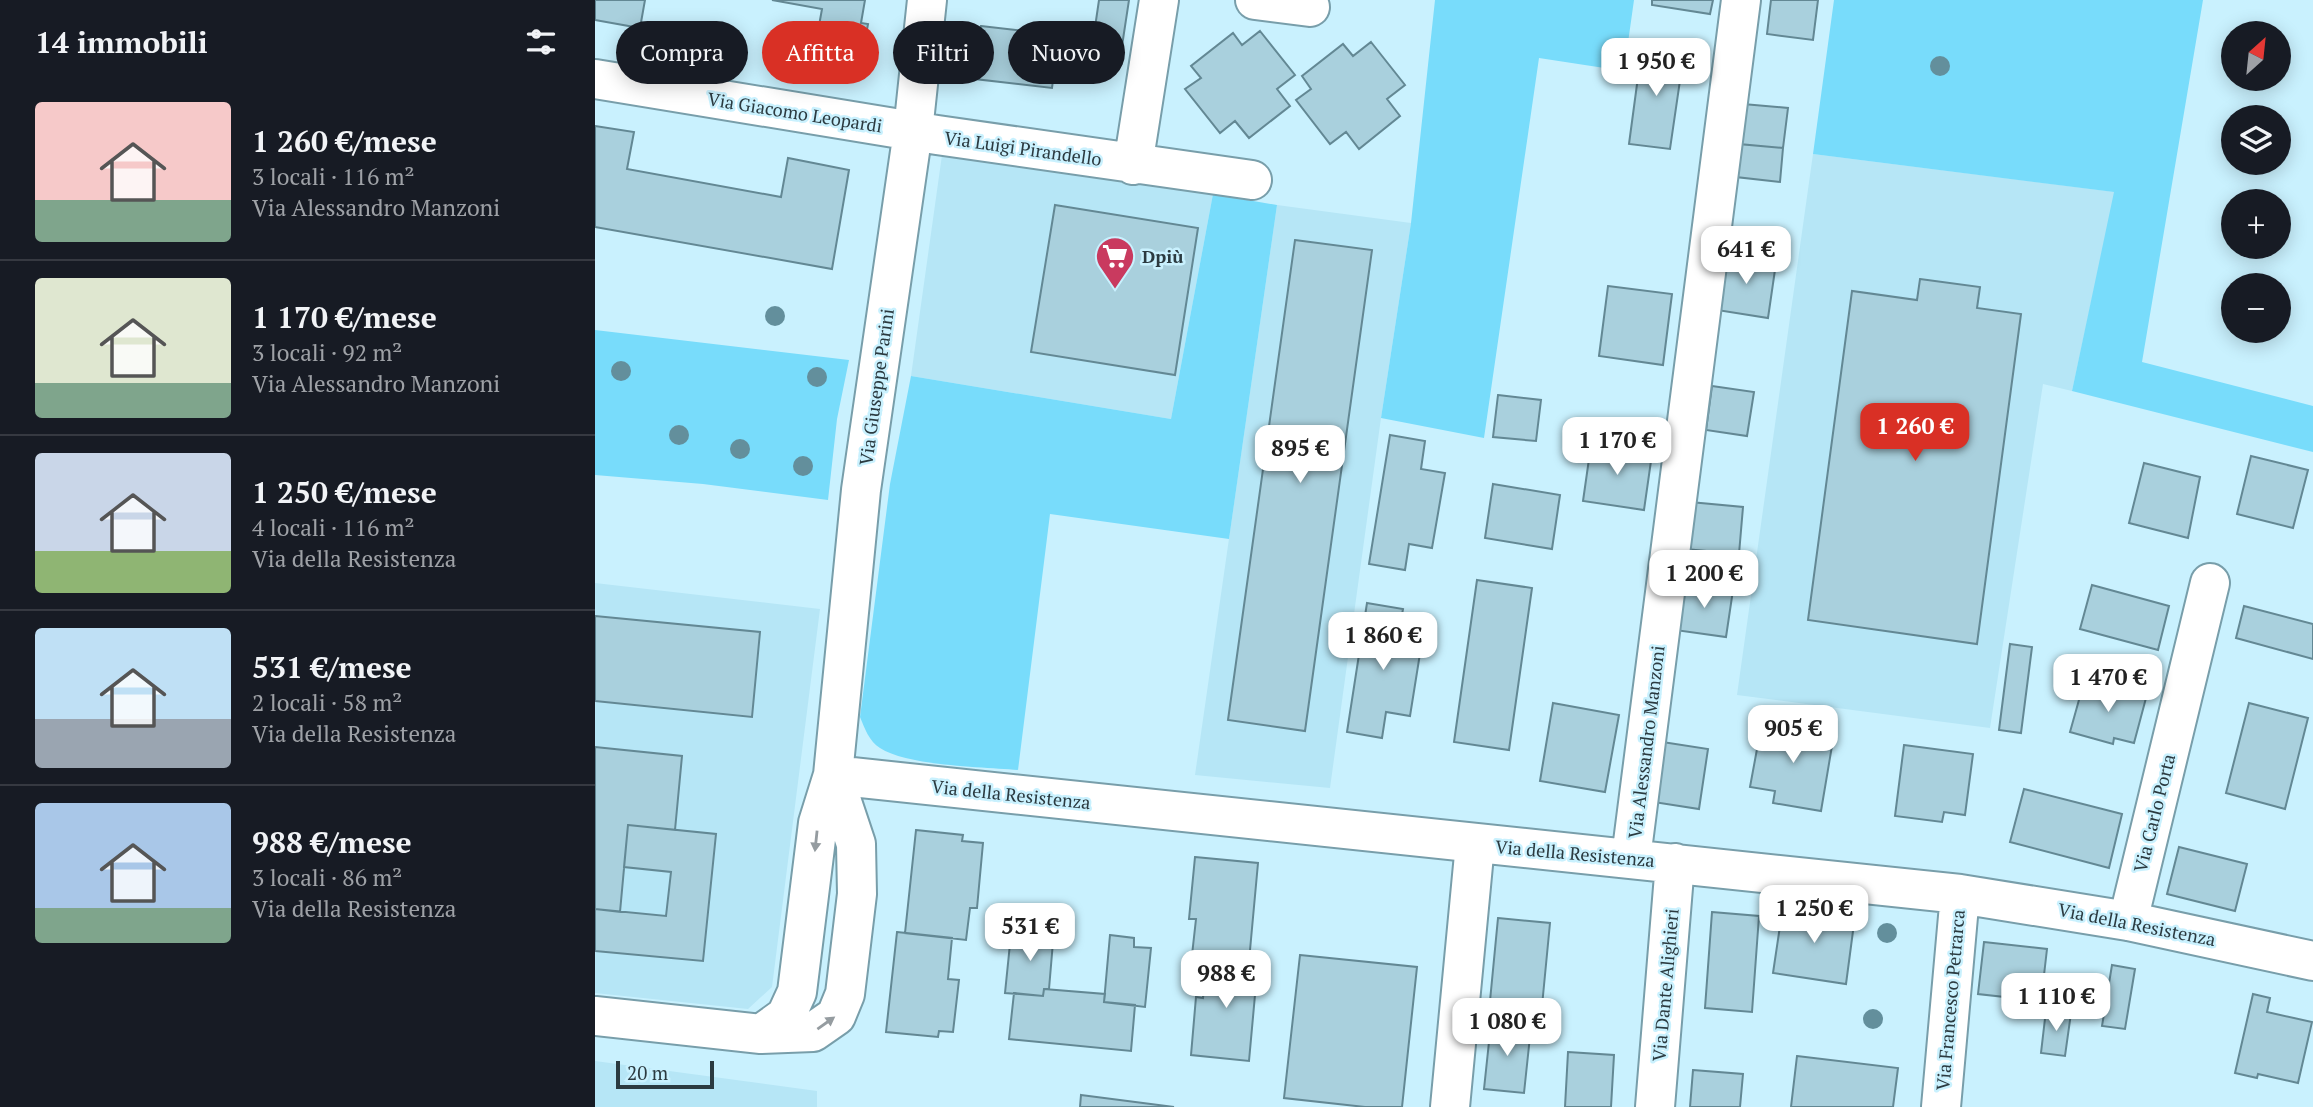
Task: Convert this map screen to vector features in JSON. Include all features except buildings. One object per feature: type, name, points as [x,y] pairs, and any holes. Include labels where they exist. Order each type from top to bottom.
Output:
[{"type":"street","name":"Via Giuseppe Parini","points":[[595,1016],[761,1034],[786,1016],[797,992],[818,823],[833,775],[861,490],[913,131],[927,0]]},
{"type":"street","points":[[1133,165],[1159,0]]},
{"type":"street","points":[[1255,0],[1310,7]]},
{"type":"street","name":"Via Alessandro Manzoni","points":[[1631,858],[1741,0]]},
{"type":"street","name":"Via Giacomo Leopardi","points":[[595,79],[913,131]]},
{"type":"street","name":"Via Luigi Pirandello","points":[[913,131],[1133,165],[1252,180]]},
{"type":"street","name":"Via Carlo Porta","points":[[2128,921],[2210,583]]},
{"type":"street","name":"Via della Resistenza","points":[[833,775],[1960,894],[2128,921],[2313,961]]},
{"type":"street","points":[[1450,1107],[1475,844]]},
{"type":"street","name":"Via Dante Alighieri","points":[[1655,1107],[1675,863]]},
{"type":"street","name":"Via Francesco Petrarca","points":[[1941,1107],[1960,894]]},
{"type":"shaded area","points":[[1435,0],[1634,0],[1624,71],[1539,58],[1484,438],[1381,418],[1411,223]]},
{"type":"shaded area","points":[[1834,0],[2203,0],[2142,362],[2313,406],[2313,452],[2072,391],[2114,192],[1813,154]]},
{"type":"shaded area","points":[[1813,154],[2115,192],[2072,391],[2043,384],[1990,728],[1737,695]]},
{"type":"shaded area","points":[[942,155],[1213,194],[1171,419],[911,376]]},
{"type":"shaded area","points":[[1213,194],[1277,205],[1229,539],[1050,514],[1018,770],[926,762],[908,759],[880,748],[870,738],[860,717],[890,484],[911,376],[1171,419]]},
{"type":"shaded area","points":[[1277,205],[1411,223],[1330,788],[1195,775]]},
{"type":"shaded area","points":[[595,330],[849,360],[837,419],[828,500],[703,484],[595,475]]},
{"type":"shaded area","points":[[595,583],[820,609],[772,987],[748,1009],[595,993]]},
{"type":"shaded area","points":[[595,1061],[817,1091],[817,1107],[595,1107]]},
{"type":"place","name":"Dpiù","points":[[1115,290]]}]
